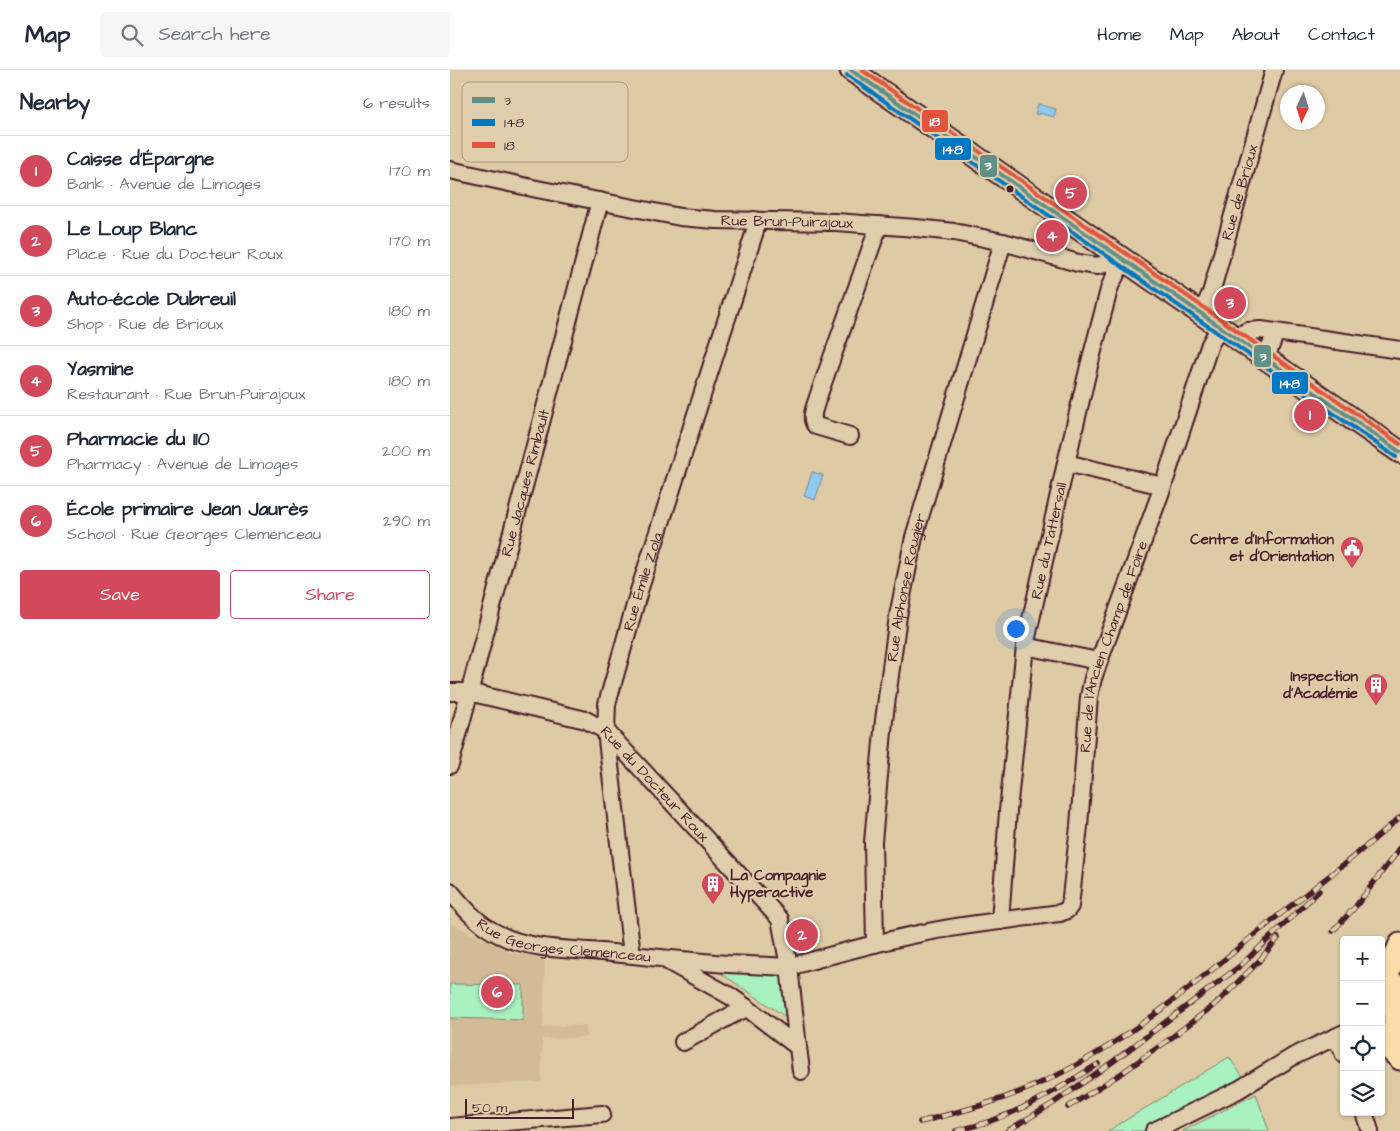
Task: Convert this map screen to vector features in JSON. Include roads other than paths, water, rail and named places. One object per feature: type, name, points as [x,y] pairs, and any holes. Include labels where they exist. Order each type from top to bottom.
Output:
[{"type":"main road","points":[[851,70],[1400,452]]},
{"type":"main road","points":[[1385,985],[1400,944]]},
{"type":"main road","points":[[1390,1041],[1400,986]]},
{"type":"street","name":"Rue de Brioux","points":[[1201,314],[1211,293],[1274,70]]},
{"type":"street","name":"Rue Brun-Puirajoux","points":[[450,171],[680,217],[715,220],[836,222],[954,232],[1003,242],[1078,263],[1097,266],[1124,259]]},
{"type":"street","name":"Rue Jacques Rimbault","points":[[450,765],[600,201]]},
{"type":"street","name":"Rue Émile Zola","points":[[632,955],[606,731],[607,704],[636,600],[755,231],[754,220]]},
{"type":"street","points":[[850,436],[816,426],[812,417],[879,225]]},
{"type":"street","name":"Rue Alphonse Rougier","points":[[875,944],[873,842],[884,720],[898,616],[914,537],[1003,242]]},
{"type":"street","name":"Rue du Tattersall","points":[[1000,920],[1008,811],[1025,646],[1089,366],[1110,286],[1124,259]]},
{"type":"street","points":[[1227,332],[1261,330],[1400,350]]},
{"type":"street","name":"Rue de l'Ancien Champ de Foire","points":[[1000,920],[1060,913],[1067,910],[1070,906],[1079,826],[1089,697],[1093,678],[1163,486],[1210,344],[1227,332]]},
{"type":"street","points":[[1266,358],[1276,332]]},
{"type":"street","points":[[1066,463],[1163,486]]},
{"type":"street","points":[[1025,646],[1098,660]]},
{"type":"street","name":"Rue du Docteur Roux","points":[[450,692],[469,693],[586,720],[606,731],[780,919],[789,967],[798,1048]]},
{"type":"street","name":"Rue Georges Clemenceau","points":[[450,891],[480,924],[514,941],[536,946],[727,964],[789,967]]},
{"type":"street","points":[[789,967],[937,930],[1000,920]]},
{"type":"street","points":[[662,958],[730,996],[798,1048],[801,1071]]},
{"type":"street","points":[[683,1042],[748,1008]]},
{"type":"street","points":[[1154,1131],[1238,1090],[1294,1056],[1340,1036]]},
{"type":"street","points":[[450,1127],[602,1114]]},
{"type":"street","points":[[1365,1116],[1370,1131]]},
{"type":"water","points":[[1038,104],[1056,109],[1054,117],[1039,113],[1039,115],[1035,114]]},
{"type":"water","points":[[812,472],[823,475],[815,500],[804,496]]},
{"type":"railway","points":[[920,1122],[1015,1094],[1075,1066],[1130,1032],[1183,993],[1400,817]]},
{"type":"railway","points":[[1333,931],[1356,906],[1400,848]]},
{"type":"railway","points":[[1007,1131],[1052,1104],[1111,1063],[1240,966],[1319,891]]},
{"type":"railway","points":[[1068,1107],[1122,1073],[1218,1002],[1259,961],[1278,938]]},
{"type":"railway","points":[[956,1131],[993,1120],[1037,1101],[1098,1064]]},
{"type":"place","name":"Pharmacie du 110","points":[[1071,193]]},
{"type":"place","name":"Yasmine","points":[[1052,236]]},
{"type":"place","name":"Auto-école Dubreuil","points":[[1230,303]]},
{"type":"place","name":"Caisse d'Épargne","points":[[1310,415]]},
{"type":"place","name":"Centre d'Information et d'Orientation","points":[[1352,569]]},
{"type":"place","name":"Inspection d'Académie","points":[[1376,706]]},
{"type":"place","name":"La Compagnie Hyperactive","points":[[713,905]]},
{"type":"place","name":"Le Loup Blanc","points":[[802,935]]},
{"type":"place","name":"École primaire Jean Jaurès","points":[[497,992]]}]
